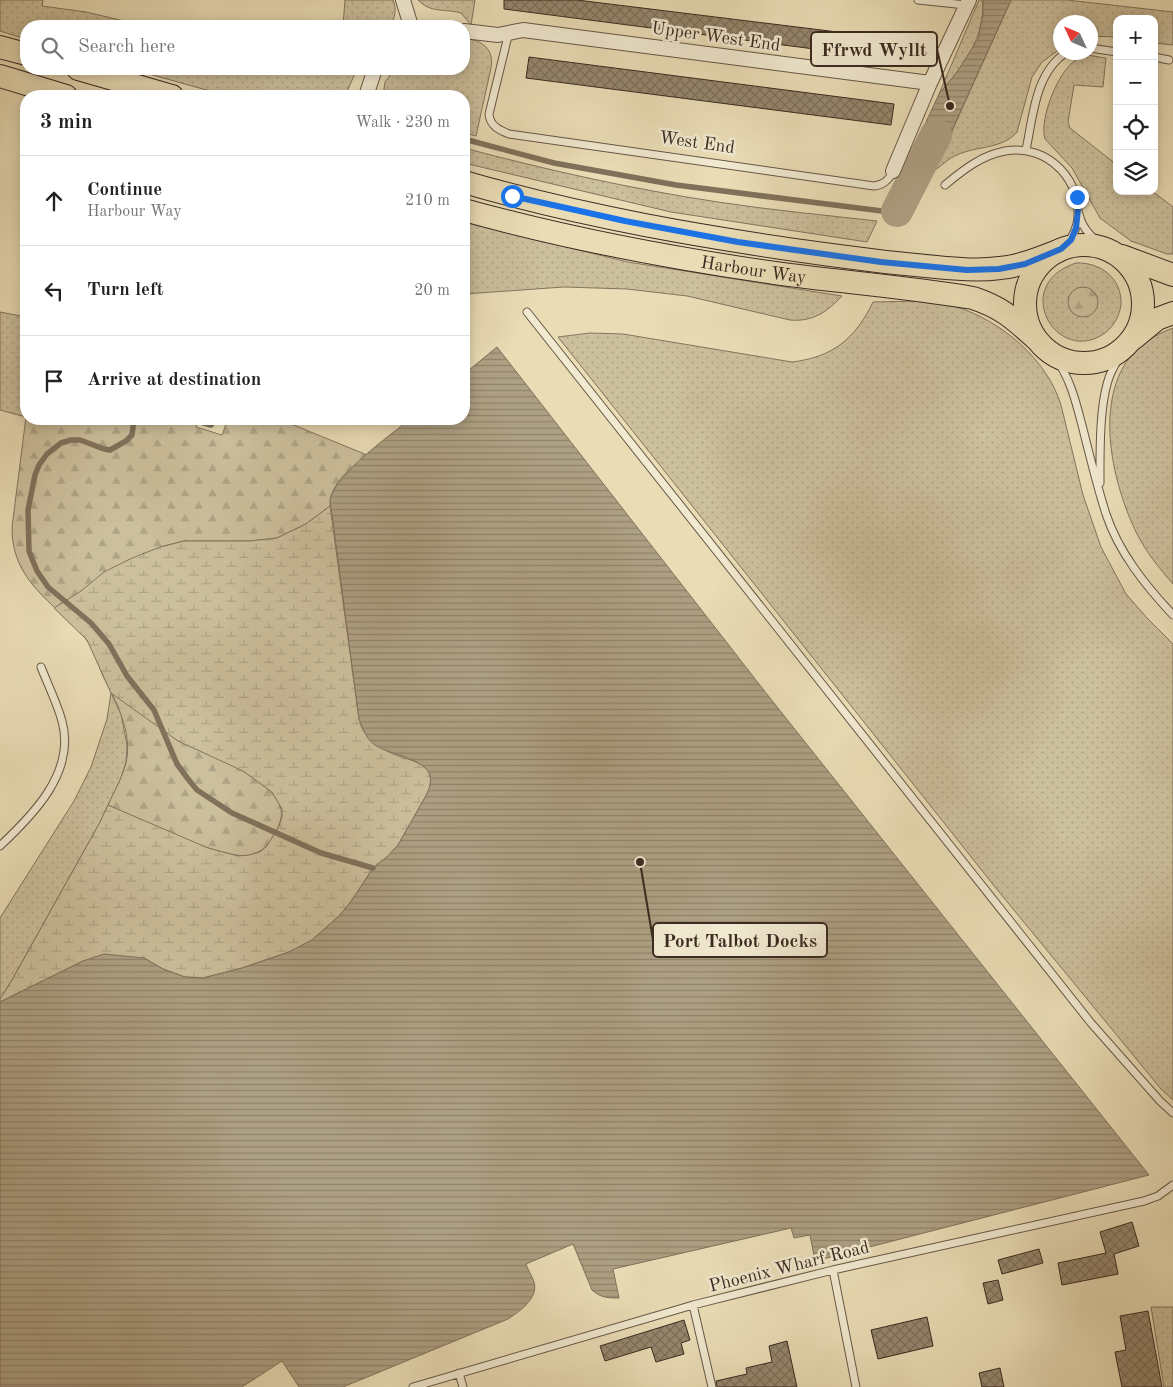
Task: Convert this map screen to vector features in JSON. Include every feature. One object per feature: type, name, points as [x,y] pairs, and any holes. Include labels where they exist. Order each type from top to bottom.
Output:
[{"type":"main road","points":[[0,46],[20,52]]},
{"type":"main road","points":[[99,75],[151,90]]},
{"type":"main road","points":[[0,76],[46,90]]},
{"type":"main road","name":"Harbour Way","points":[[470,184],[512,196],[738,242],[881,262],[967,270],[999,269],[1025,264],[1059,250]]},
{"type":"main road","name":"Harbour Way","points":[[470,212],[514,224],[658,254],[775,273],[973,298],[998,308],[1035,338]]},
{"type":"main road","points":[[1173,275],[1096,246],[1071,246],[1059,250],[1044,260],[1034,273],[1026,291],[1024,307],[1028,323],[1035,338],[1045,349],[1053,355],[1084,364],[1096,362],[1114,355],[1149,324],[1173,313]]},
{"type":"main road","points":[[1110,251],[1130,267],[1142,290],[1141,319],[1137,330],[1129,342]]},
{"type":"street","points":[[403,0],[409,20]]},
{"type":"street","name":"West End","points":[[892,171],[968,3]]},
{"type":"street","name":"Upper West End","points":[[470,31],[504,33],[522,30],[930,84]]},
{"type":"street","points":[[368,90],[373,75]]},
{"type":"lane","points":[[918,0],[968,3]]},
{"type":"lane","name":"West End","points":[[504,33],[489,114],[494,126],[510,134],[874,186],[879,186],[887,181],[892,171]]},
{"type":"lane","points":[[1098,49],[1113,51]]},
{"type":"lane","points":[[1158,58],[1169,60]]},
{"type":"lane","points":[[1026,150],[1041,84],[1052,65],[1058,60]]},
{"type":"lane","points":[[945,185],[961,171],[993,154],[1007,150],[1026,150],[1047,158],[1067,177],[1077,197],[1076,228],[1071,240],[1059,250]]},
{"type":"lane","points":[[1078,209],[1083,226],[1089,234],[1110,251]]},
{"type":"lane","points":[[527,312],[1091,1023],[1160,1102],[1173,1113]]},
{"type":"lane","points":[[1100,495],[1101,427],[1105,396],[1109,376],[1118,357],[1129,342]]},
{"type":"lane","points":[[1053,355],[1062,366],[1075,399],[1107,516],[1132,566],[1146,586],[1173,615]]},
{"type":"lane","points":[[0,846],[38,807],[53,784],[62,764],[65,743],[62,720],[41,667]]},
{"type":"lane","name":"Phoenix Wharf Road","points":[[413,1387],[426,1385],[459,1373],[693,1304],[833,1270],[1144,1201],[1158,1196],[1172,1187]]},
{"type":"lane","points":[[833,1270],[856,1387]]},
{"type":"lane","points":[[693,1304],[712,1387]]},
{"type":"lane","points":[[459,1373],[463,1387]]},
{"type":"green space","points":[[0,0],[43,0],[42,6],[86,12],[120,20],[20,20],[20,37],[0,31]]},
{"type":"green space","points":[[345,0],[393,0],[395,13],[393,20],[343,20]]},
{"type":"green space","points":[[418,0],[475,0],[471,25],[470,20],[467,20],[461,13],[433,9]]},
{"type":"green space","points":[[979,0],[983,0],[982,14],[976,40],[957,73],[939,94]]},
{"type":"green space","points":[[1011,0],[1067,0],[1173,12],[1173,45],[1158,43],[1158,15],[1113,15],[1113,37],[1098,36],[1098,15],[1053,15],[1053,54],[1042,62],[1032,77],[1017,132],[1004,142],[954,156],[934,171]]},
{"type":"green space","points":[[470,39],[480,42],[490,52],[491,68],[476,136],[470,134],[470,90],[384,90],[385,82],[390,75],[470,75]]},
{"type":"green space","points":[[1098,57],[1106,58],[1103,87],[1074,85],[1068,122],[1070,128],[1113,162],[1113,195],[1157,195],[1173,207],[1173,254],[1167,254],[1131,241],[1100,218],[1072,168],[1045,139],[1044,130],[1047,108],[1057,85],[1069,66],[1076,60],[1098,60]]},
{"type":"green space","points":[[153,75],[354,75],[348,90],[206,90]]},
{"type":"green space","points":[[470,150],[590,178],[686,197],[757,208],[877,221],[867,242],[671,212],[470,164]]},
{"type":"green space","points":[[470,223],[628,262],[842,296],[831,307],[813,318],[790,320],[687,296],[627,289],[564,287],[470,294]]},
{"type":"green space","points":[[1076,263],[1085,263],[1101,269],[1114,279],[1118,286],[1121,304],[1114,324],[1105,333],[1087,341],[1071,340],[1057,332],[1047,319],[1043,304],[1046,288],[1056,274]],"holes":[[[1074,290],[1096,308],[1090,315],[1068,298]]]},
{"type":"green space","points":[[1083,287],[1089,288],[1097,296],[1097,308],[1089,316],[1083,317],[1077,316],[1069,308],[1068,302],[1069,296],[1077,288]]},
{"type":"green space","points":[[922,301],[953,306],[974,313],[990,322],[1020,344],[1034,357],[1045,372],[1061,405],[1083,495],[1101,547],[1126,594],[1173,644],[1173,1100],[1161,1089],[995,887],[558,337],[590,333],[623,334],[792,362],[819,356],[841,344],[859,326],[873,302]]},
{"type":"green space","points":[[0,312],[20,316],[20,415],[0,410]]},
{"type":"green space","points":[[1173,328],[1173,584],[1145,547],[1128,514],[1115,469],[1111,446],[1110,422],[1112,399],[1118,377],[1129,358],[1149,340]]},
{"type":"green space","points":[[25,425],[197,425],[196,427],[222,435],[226,425],[294,425],[367,455],[337,483],[333,490],[330,506],[306,524],[277,538],[250,541],[184,541],[160,547],[243,771],[264,786],[276,798],[280,806],[280,822],[276,833],[262,850],[251,855],[222,852],[181,838],[108,805],[126,763],[128,751],[122,718],[88,642],[36,589],[26,576],[14,546],[12,527]]},
{"type":"green space","points":[[330,506],[361,726],[367,735],[384,749],[420,764],[430,774],[427,794],[398,845],[373,868],[340,915],[312,940],[289,952],[242,968],[203,978],[185,977],[163,969],[144,958],[83,961],[0,1002],[108,805],[208,848],[238,856],[260,852],[267,846],[282,817],[282,809],[272,792],[243,771],[178,741],[111,693],[87,640],[54,608],[81,591],[104,572],[160,547],[184,541],[250,541],[277,538],[306,524]]},
{"type":"green space","points":[[111,693],[121,714],[127,745],[126,762],[121,778],[99,824],[0,999],[0,918],[74,801],[91,767],[107,719]]},
{"type":"green space","points":[[1151,1307],[1173,1307],[1173,1387],[1164,1387]]},
{"type":"shaded area","points":[[983,0],[1011,0],[929,181],[904,170],[939,94],[957,72],[978,39],[983,14]]},
{"type":"shaded area","points":[[497,347],[766,693],[1149,1175],[815,1261],[810,1235],[794,1238],[791,1228],[613,1269],[619,1298],[598,1295],[592,1290],[573,1244],[526,1264],[534,1282],[534,1294],[527,1304],[508,1319],[343,1387],[299,1387],[282,1361],[242,1387],[0,1387],[0,1002],[83,961],[104,954],[144,958],[163,969],[185,977],[203,978],[242,968],[289,952],[312,940],[340,915],[373,868],[398,845],[427,794],[431,782],[429,773],[424,766],[384,750],[372,743],[363,730],[359,719],[330,499],[335,488],[353,466],[402,425],[470,425],[470,369]]},
{"type":"building","points":[[504,0],[577,0],[927,43],[923,63],[504,9]]},
{"type":"building","points":[[529,57],[894,104],[891,125],[526,78]]},
{"type":"building","points":[[1132,1222],[1139,1246],[1114,1254],[1118,1274],[1062,1285],[1058,1263],[1106,1253],[1100,1232]]},
{"type":"building","points":[[1039,1249],[1043,1263],[1002,1274],[998,1260]]},
{"type":"building","points":[[998,1280],[1003,1300],[988,1304],[983,1283]]},
{"type":"building","points":[[1148,1311],[1162,1387],[1122,1387],[1115,1352],[1126,1350],[1120,1316]]},
{"type":"building","points":[[927,1317],[933,1346],[878,1359],[871,1330]]},
{"type":"building","points":[[684,1320],[690,1340],[681,1343],[684,1354],[656,1362],[651,1347],[605,1361],[600,1346]]},
{"type":"building","points":[[787,1341],[797,1387],[717,1387],[716,1381],[747,1374],[746,1368],[772,1362],[769,1346]]},
{"type":"building","points":[[1000,1368],[1004,1387],[982,1387],[979,1373]]},
{"type":"waterway","points":[[897,211],[936,135]]},
{"type":"waterway","points":[[470,141],[554,163],[676,185],[882,211],[897,211]]},
{"type":"waterway","points":[[133,425],[132,435],[126,441],[110,450],[80,440],[71,440],[61,443],[47,454],[39,465],[35,475],[28,510],[29,551],[37,571],[48,587],[91,623],[109,644],[127,676],[154,710],[177,764],[197,790],[232,813],[321,853],[373,868]]},
{"type":"place","name":"Ffrwd Wyllt","points":[[950,106]]},
{"type":"place","name":"Port Talbot Docks","points":[[640,862]]},
{"type":"route","points":[[512,196],[625,221],[738,242],[881,262],[967,270],[999,269],[1025,264],[1061,249],[1071,240],[1076,228],[1078,216],[1077,197]]}]
